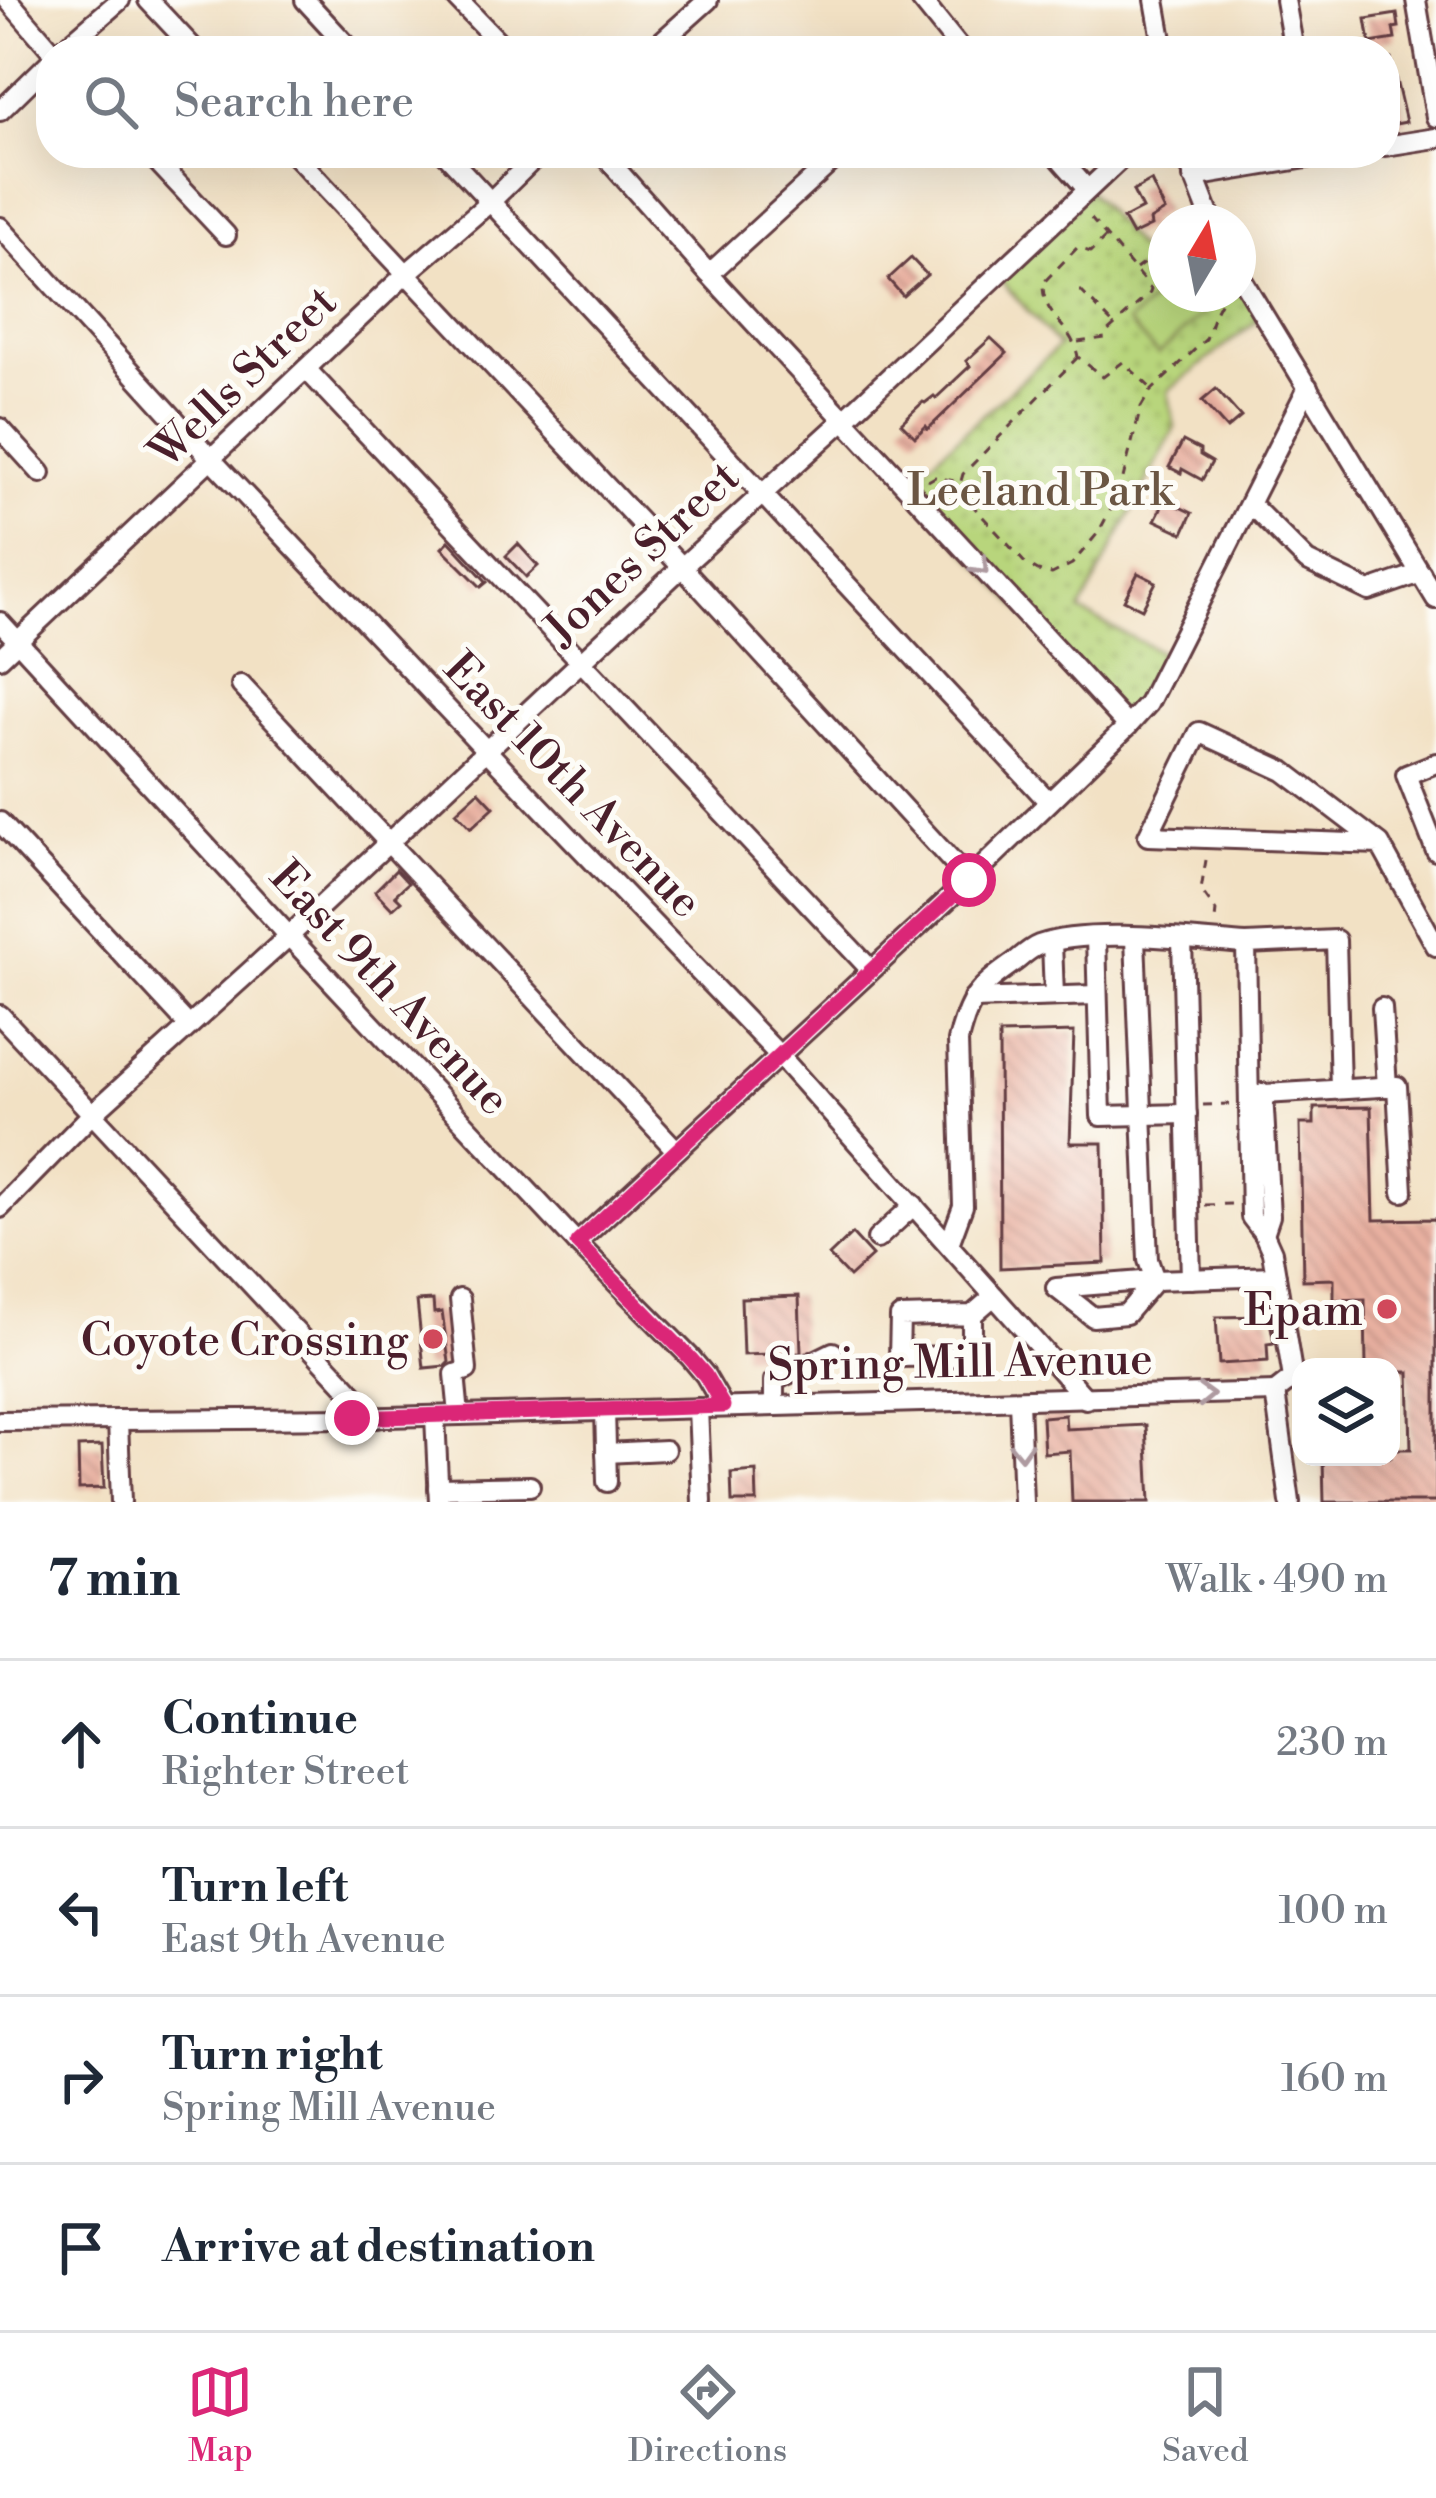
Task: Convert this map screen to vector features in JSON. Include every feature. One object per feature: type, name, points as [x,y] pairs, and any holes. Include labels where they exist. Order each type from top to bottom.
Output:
[{"type":"street","points":[[8,0],[39,36]]},
{"type":"street","points":[[79,36],[120,0]]},
{"type":"street","points":[[148,0],[182,36]]},
{"type":"street","points":[[305,0],[338,36]]},
{"type":"street","points":[[458,0],[493,36]]},
{"type":"street","points":[[667,36],[707,0]]},
{"type":"street","points":[[922,0],[948,36]]},
{"type":"street","points":[[1155,0],[1161,36]]},
{"type":"street","points":[[1285,0],[1291,36]]},
{"type":"street","points":[[1415,0],[1436,117]]},
{"type":"street","points":[[0,111],[36,76]]},
{"type":"street","points":[[1400,144],[1436,138]]},
{"type":"street","points":[[162,168],[226,235]]},
{"type":"street","points":[[307,168],[969,880]]},
{"type":"street","points":[[459,168],[1049,802]]},
{"type":"street","name":"Wells Street","points":[[0,658],[525,168]]},
{"type":"street","points":[[615,168],[1128,726]]},
{"type":"street","points":[[709,274],[825,168]]},
{"type":"street","points":[[1065,168],[1082,194]]},
{"type":"street","name":"Jones Street","points":[[0,1208],[92,1114],[289,936],[1111,168]]},
{"type":"street","points":[[1190,168],[1204,204]]},
{"type":"street","points":[[1193,177],[1242,168]]},
{"type":"street","name":"East 10th Avenue","points":[[0,227],[211,459],[779,1054],[1086,1399]]},
{"type":"street","points":[[1250,504],[1307,561],[1369,591],[1430,586],[1256,302]]},
{"type":"street","points":[[306,369],[871,970]]},
{"type":"street","points":[[577,1243],[969,880],[1148,704],[1308,387]]},
{"type":"street","points":[[0,428],[41,473]]},
{"type":"street","name":"East 9th Avenue","points":[[0,622],[289,936],[690,1358],[723,1406]]},
{"type":"street","points":[[241,685],[676,1150]]},
{"type":"street","points":[[1380,844],[1148,836],[1199,732],[1284,771],[1380,844],[1436,946]]},
{"type":"street","points":[[1436,763],[1406,775],[1436,851]]},
{"type":"street","points":[[0,822],[189,1026]]},
{"type":"street","points":[[950,1244],[963,1205],[958,1042],[964,1015],[981,986],[1036,946],[1073,937],[1246,944],[1336,940],[1340,1089]]},
{"type":"street","points":[[1096,937],[1101,1116],[1190,1110]]},
{"type":"street","points":[[1135,938],[1148,1261],[1155,1280],[1276,1276]]},
{"type":"street","points":[[1182,939],[1191,1279]]},
{"type":"street","points":[[1052,942],[1054,996]]},
{"type":"street","points":[[1246,944],[1254,1097],[1251,1217],[1272,1252],[1293,1378],[1275,1392],[1290,1502]]},
{"type":"street","points":[[974,999],[1097,995]]},
{"type":"street","points":[[1382,1008],[1387,1087]]},
{"type":"street","points":[[0,1015],[376,1418]]},
{"type":"street","points":[[1254,1097],[1397,1086],[1403,1192]]},
{"type":"street","points":[[1254,1097],[1270,1216],[1264,1234]]},
{"type":"street","points":[[877,1239],[914,1205]]},
{"type":"street","points":[[972,1315],[994,1296]]},
{"type":"street","points":[[459,1415],[455,1374],[466,1370],[460,1299]]},
{"type":"street","points":[[774,1405],[774,1381],[833,1352]]},
{"type":"street","name":"Spring Mill Avenue","points":[[2,1419],[376,1418],[1275,1392]]},
{"type":"street","points":[[1019,1400],[1023,1502]]},
{"type":"street","points":[[698,1408],[702,1502]]},
{"type":"street","points":[[605,1411],[608,1482]]},
{"type":"street","points":[[435,1416],[439,1495],[530,1486]]},
{"type":"street","points":[[118,1420],[121,1502]]},
{"type":"street","points":[[606,1453],[665,1450]]},
{"type":"path","points":[[1074,342],[1105,338],[1151,289],[1106,237],[1082,194]]},
{"type":"path","points":[[1106,237],[1091,252],[1077,248],[1043,283],[1046,308],[1074,342],[1078,357],[1103,377],[1123,362],[1153,390]]},
{"type":"path","points":[[1134,270],[1148,261]]},
{"type":"path","points":[[1081,290],[1114,325]]},
{"type":"path","points":[[1105,334],[1103,314],[1110,303]]},
{"type":"path","points":[[1078,357],[959,482],[962,495],[1026,564],[1052,574],[1072,563],[1115,506],[1141,407],[1206,339],[1215,312]]},
{"type":"path","points":[[913,494],[935,477],[959,482]]},
{"type":"path","points":[[1206,860],[1202,890],[1216,911],[1215,920]]},
{"type":"path","points":[[1190,1110],[1254,1097]]},
{"type":"path","points":[[1196,1205],[1251,1204]]},
{"type":"green space","name":"Leeland Park","points":[[1087,189],[1140,251],[1148,247],[1148,312],[1256,312],[1256,304],[1263,316],[1168,391],[1175,427],[1080,611],[1172,658],[1128,726],[905,485],[1059,346],[996,275]]},
{"type":"green space","points":[[1148,305],[1148,312],[1205,312],[1158,355],[1128,323]]},
{"type":"building","points":[[1397,14],[1399,27],[1393,28],[1394,36],[1369,36],[1366,19]]},
{"type":"building","points":[[1151,181],[1162,204],[1148,204],[1148,227],[1132,235],[1123,219],[1142,209],[1133,191]]},
{"type":"building","points":[[911,258],[927,275],[903,296],[888,279]]},
{"type":"building","points":[[991,338],[1007,353],[915,437],[901,423],[970,366],[966,361]]},
{"type":"building","points":[[1216,389],[1241,417],[1227,429],[1202,401]]},
{"type":"building","points":[[1183,441],[1212,462],[1202,480],[1169,467]]},
{"type":"building","points":[[1165,500],[1192,513],[1183,533],[1155,520]]},
{"type":"building","points":[[449,541],[487,582],[481,587],[442,548]]},
{"type":"building","points":[[518,544],[538,566],[526,577],[506,556]]},
{"type":"building","points":[[1138,573],[1156,582],[1142,609],[1124,600]]},
{"type":"building","points":[[479,791],[494,807],[471,828],[456,812]]},
{"type":"building","points":[[396,870],[408,883],[395,895],[401,901],[392,909],[375,891]]},
{"type":"building","points":[[1074,1032],[1070,1143],[1103,1143],[1105,1263],[1000,1268],[999,1034]]},
{"type":"building","points":[[1371,1107],[1374,1220],[1436,1219],[1436,1502],[1324,1502],[1323,1466],[1400,1466],[1400,1449],[1411,1449],[1409,1372],[1400,1372],[1400,1358],[1366,1358],[1365,1299],[1334,1300],[1334,1279],[1303,1280],[1300,1124],[1314,1124],[1314,1108]]},
{"type":"building","points":[[852,1234],[872,1256],[849,1277],[829,1256]]},
{"type":"building","points":[[799,1296],[801,1353],[743,1355],[741,1298]]},
{"type":"building","name":"Coyote Crossing","points":[[433,1300],[434,1313],[442,1312],[449,1362],[424,1368],[417,1301]]},
{"type":"building","points":[[1269,1316],[1274,1343],[1267,1344],[1268,1361],[1219,1364],[1216,1317]]},
{"type":"building","points":[[1065,1415],[1066,1429],[1146,1425],[1150,1502],[1072,1502],[1070,1451],[1044,1453],[1042,1417]]},
{"type":"building","points":[[102,1446],[104,1488],[79,1489],[78,1447]]},
{"type":"building","points":[[756,1471],[757,1502],[732,1502],[731,1473]]},
{"type":"place","name":"Epam","points":[[1387,1309]]},
{"type":"place","name":"Coyote Crossing","points":[[433,1339]]},
{"type":"route","points":[[352,1418],[723,1406],[690,1358],[577,1243],[969,880]]}]
